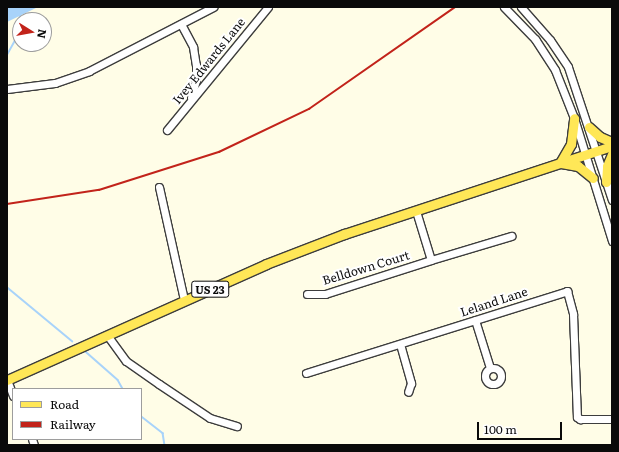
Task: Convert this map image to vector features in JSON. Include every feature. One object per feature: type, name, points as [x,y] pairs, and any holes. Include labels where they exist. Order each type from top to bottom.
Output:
[{"type":"main road","points":[[574,118],[571,144],[560,163],[578,166],[592,178]]},
{"type":"main road","points":[[589,127],[600,137],[612,142]]},
{"type":"main road","name":"US 23","points":[[7,380],[184,300],[344,234],[612,146]]},
{"type":"main road","points":[[606,182],[607,166],[612,154]]},
{"type":"street","points":[[7,89],[41,86],[78,76],[213,7]]},
{"type":"street","name":"Ivey Edwards Lane","points":[[167,130],[268,7]]},
{"type":"street","points":[[504,7],[528,30],[546,55],[574,118],[612,242]]},
{"type":"street","points":[[521,7],[546,34],[565,63],[589,127],[612,200]]},
{"type":"street","points":[[180,24],[193,47],[196,65],[196,80],[190,101]]},
{"type":"street","points":[[159,187],[184,300]]},
{"type":"street","points":[[416,211],[431,260]]},
{"type":"street","name":"Belldown Court","points":[[307,294],[325,294],[511,236]]},
{"type":"street","name":"Leland Lane","points":[[306,373],[567,291],[573,314],[577,417],[580,420],[612,419]]},
{"type":"street","points":[[474,320],[490,368]]},
{"type":"street","points":[[107,335],[126,361],[159,384],[210,418],[238,426]]},
{"type":"street","points":[[400,344],[411,384],[408,392]]},
{"type":"street","points":[[7,380],[12,393]]},
{"type":"water","points":[[7,7],[38,7],[28,12],[12,12],[12,20],[7,22]]},
{"type":"waterway","points":[[7,55],[12,46]]},
{"type":"waterway","points":[[7,287],[72,341]]},
{"type":"waterway","points":[[84,350],[118,380],[122,388]]},
{"type":"waterway","points":[[142,417],[163,433],[165,445]]},
{"type":"railway","points":[[7,204],[99,190],[219,152],[309,109],[455,7]]}]
